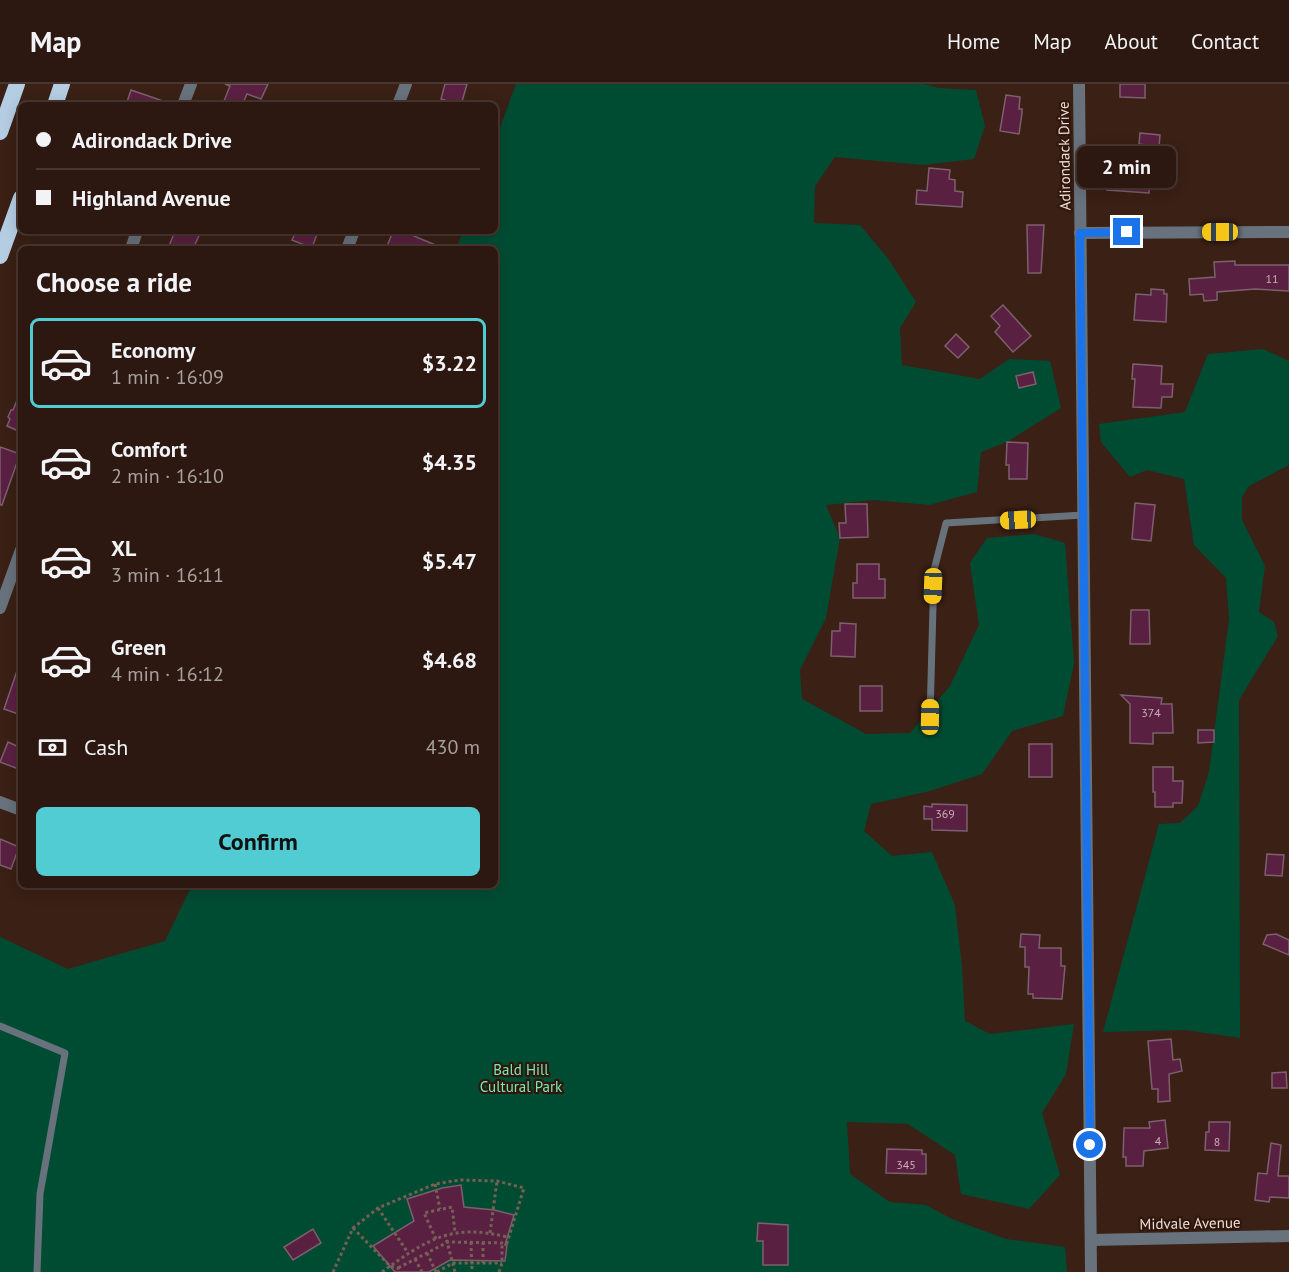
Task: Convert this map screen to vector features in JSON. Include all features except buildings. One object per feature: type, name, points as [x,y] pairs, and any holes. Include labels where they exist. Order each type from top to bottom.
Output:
[{"type":"highway","points":[[0,132],[17,84]]},
{"type":"highway","points":[[56,102],[62,84]]},
{"type":"highway","points":[[0,256],[18,206]]},
{"type":"street","points":[[184,102],[191,84]]},
{"type":"street","points":[[399,102],[406,84]]},
{"type":"street","name":"Adirondack Drive","points":[[1079,84],[1091,1272]]},
{"type":"street","points":[[1080,233],[1289,232]]},
{"type":"street","points":[[0,608],[18,558]]},
{"type":"street","points":[[0,802],[18,809]]},
{"type":"street","name":"Midvale Avenue","points":[[1091,1239],[1289,1236]]},
{"type":"lane","points":[[930,717],[934,570],[946,523],[1083,515]]},
{"type":"lane","points":[[0,1026],[65,1053],[40,1194],[37,1272]]},
{"type":"path","points":[[333,1272],[353,1228],[378,1208],[435,1184],[460,1180],[497,1181],[524,1188],[507,1242],[448,1242],[399,1270],[390,1266],[353,1228]]},
{"type":"path","points":[[490,1233],[497,1181]]},
{"type":"path","points":[[435,1184],[440,1209]]},
{"type":"path","points":[[436,1239],[424,1213],[452,1207],[455,1233]]},
{"type":"path","points":[[378,1208],[408,1253]]},
{"type":"path","points":[[382,1272],[408,1253],[445,1234],[467,1231],[507,1237]]},
{"type":"path","points":[[445,1234],[455,1272]]},
{"type":"path","points":[[471,1242],[472,1272]]},
{"type":"path","points":[[483,1242],[483,1263]]},
{"type":"path","points":[[499,1272],[502,1263],[502,1242]]},
{"type":"path","points":[[427,1252],[436,1272],[453,1263],[502,1263]]},
{"type":"path","points":[[415,1259],[422,1272]]},
{"type":"green space","name":"Bald Hill Cultural Park","points":[[516,84],[923,84],[939,88],[976,90],[985,126],[974,159],[923,165],[835,157],[815,186],[814,223],[860,225],[889,260],[916,302],[900,328],[902,365],[980,379],[1009,359],[1050,361],[1061,408],[1007,442],[981,452],[977,492],[929,505],[874,500],[826,505],[840,538],[826,618],[800,670],[802,699],[866,734],[910,733],[950,686],[979,625],[970,563],[987,538],[1034,534],[1065,543],[1074,663],[1063,716],[1012,731],[982,774],[930,791],[871,804],[864,831],[892,856],[932,852],[955,905],[965,1021],[990,1034],[1074,1024],[1066,1074],[1042,1113],[1060,1175],[1029,1209],[961,1194],[955,1155],[908,1124],[847,1122],[850,1174],[890,1202],[926,1205],[952,1219],[1006,1239],[1065,1247],[1067,1272],[0,1272],[0,937],[68,969],[165,941],[191,888],[498,888],[498,246],[457,246],[462,234],[498,234],[498,133]]},
{"type":"green space","points":[[1263,349],[1289,361],[1289,465],[1249,486],[1242,497],[1242,520],[1265,566],[1259,612],[1274,622],[1278,636],[1239,700],[1240,1038],[1185,1030],[1103,1032],[1159,824],[1180,823],[1198,806],[1209,772],[1229,619],[1226,578],[1194,545],[1184,479],[1147,470],[1130,477],[1101,442],[1099,424],[1185,412],[1208,354]]},
{"type":"route","points":[[1090,1145],[1080,233],[1127,232]]}]
